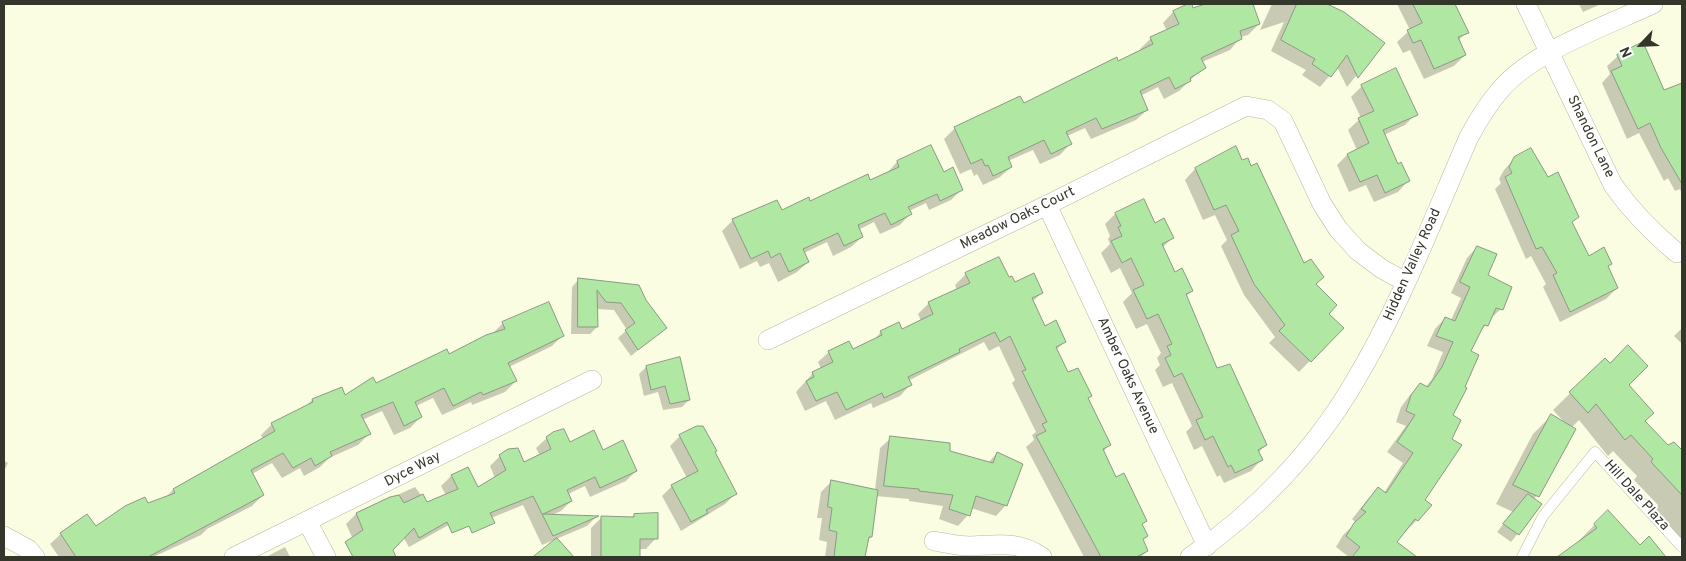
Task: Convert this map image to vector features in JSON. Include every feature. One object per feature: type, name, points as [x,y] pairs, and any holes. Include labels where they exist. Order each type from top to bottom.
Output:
[{"type":"street","name":"Shandon Lane","points":[[1526,4],[1614,185],[1630,210],[1651,232],[1677,253]]},
{"type":"street","name":"Hidden Valley Road","points":[[1190,557],[1207,546],[1264,496],[1288,471],[1325,426],[1354,383],[1376,345],[1406,282],[1469,137],[1483,111],[1524,68],[1549,53],[1653,4]]},
{"type":"street","name":"Meadow Oaks Court","points":[[768,340],[1246,106],[1268,110],[1283,121],[1322,204],[1338,229],[1358,251],[1382,269],[1406,282]]},
{"type":"street","name":"Amber Oaks Avenue","points":[[1047,205],[1207,546]]},
{"type":"street","name":"Dyce Way","points":[[234,557],[308,523],[592,380]]},
{"type":"street","points":[[308,523],[326,557]]},
{"type":"street","points":[[4,536],[28,549],[35,557]]},
{"type":"street","points":[[934,541],[968,546],[1004,543],[1033,551],[1042,557]]},
{"type":"lane","name":"Hill Dale Plaza","points":[[1522,557],[1543,516],[1595,452],[1682,547]]},
{"type":"building","points":[[1192,4],[1193,8],[1205,4],[1253,4],[1260,24],[1240,31],[1242,39],[1201,58],[1206,68],[1190,78],[1191,81],[1175,89],[1169,77],[1140,91],[1148,110],[1102,129],[1096,118],[1066,132],[1072,144],[1051,154],[1044,140],[1008,157],[1012,167],[993,176],[988,165],[985,166],[982,159],[971,164],[954,127],[1020,96],[1024,103],[1117,57],[1118,61],[1153,44],[1150,37],[1179,24],[1173,11]]},
{"type":"building","points":[[1297,4],[1327,4],[1344,12],[1385,43],[1358,78],[1347,55],[1331,77],[1312,64],[1315,59],[1281,40]]},
{"type":"building","points":[[1413,4],[1455,4],[1469,33],[1458,37],[1466,55],[1434,69],[1421,40],[1413,43],[1407,30],[1422,23]]},
{"type":"building","points":[[1643,42],[1664,90],[1682,83],[1682,184],[1661,148],[1650,123],[1638,129],[1611,71],[1622,66],[1617,55]]},
{"type":"building","points":[[1396,68],[1418,115],[1383,130],[1398,164],[1401,162],[1410,181],[1385,193],[1377,175],[1360,182],[1347,154],[1369,143],[1358,118],[1374,111],[1361,85]]},
{"type":"building","points":[[931,145],[944,172],[953,167],[963,190],[940,201],[937,194],[908,207],[912,214],[891,225],[885,213],[858,225],[863,237],[844,246],[838,233],[803,249],[809,262],[789,272],[780,253],[771,258],[768,251],[751,259],[732,219],[777,200],[782,210],[809,197],[810,201],[868,174],[870,180],[899,167],[897,161]]},
{"type":"building","points":[[1236,146],[1242,160],[1248,158],[1251,166],[1257,163],[1304,263],[1311,259],[1324,277],[1316,284],[1337,305],[1329,314],[1344,328],[1311,362],[1279,331],[1285,325],[1254,284],[1231,235],[1239,231],[1226,205],[1214,210],[1195,168]]},
{"type":"building","points":[[1531,148],[1548,177],[1558,172],[1579,217],[1572,222],[1589,256],[1604,247],[1612,264],[1608,266],[1618,288],[1570,312],[1553,275],[1557,273],[1542,247],[1536,249],[1505,177],[1512,173],[1509,167],[1514,157]]},
{"type":"building","points":[[1144,199],[1155,223],[1164,218],[1174,238],[1162,244],[1175,272],[1182,268],[1193,291],[1186,294],[1217,368],[1230,364],[1267,445],[1258,450],[1263,460],[1235,473],[1231,465],[1228,467],[1213,436],[1205,440],[1196,420],[1203,417],[1182,373],[1174,377],[1165,358],[1171,355],[1167,346],[1172,344],[1158,314],[1147,319],[1133,290],[1144,285],[1131,258],[1122,263],[1111,241],[1122,236],[1118,227],[1121,226],[1115,213]]},
{"type":"building","points":[[1477,246],[1497,254],[1488,275],[1512,287],[1503,310],[1496,308],[1488,326],[1484,325],[1471,351],[1479,355],[1465,387],[1467,388],[1453,415],[1461,420],[1452,439],[1462,445],[1425,500],[1432,505],[1418,521],[1415,519],[1397,542],[1417,557],[1352,557],[1360,547],[1346,536],[1354,523],[1366,512],[1361,509],[1378,487],[1386,493],[1413,453],[1397,442],[1415,415],[1406,411],[1411,395],[1420,383],[1428,387],[1442,367],[1453,342],[1436,336],[1445,317],[1455,321],[1470,287],[1460,282]]},
{"type":"building","points":[[999,257],[1009,277],[1012,276],[1015,282],[1034,273],[1043,293],[1032,298],[1045,326],[1056,320],[1066,342],[1056,347],[1068,372],[1078,368],[1092,396],[1088,398],[1111,445],[1103,449],[1116,477],[1124,473],[1147,521],[1142,524],[1148,536],[1143,539],[1148,551],[1136,557],[1101,557],[1036,436],[1046,431],[1042,424],[1047,422],[1022,371],[1026,370],[1010,336],[1000,342],[995,332],[959,349],[960,352],[908,377],[912,385],[884,398],[882,393],[846,410],[837,392],[816,401],[806,381],[814,377],[812,372],[833,362],[828,351],[849,341],[853,349],[882,335],[880,331],[899,322],[902,329],[933,314],[928,302],[970,283],[965,273]]},
{"type":"building","points":[[578,278],[639,285],[646,300],[667,328],[638,350],[625,330],[635,323],[621,303],[606,302],[597,290],[598,327],[578,327]]},
{"type":"building","points":[[549,302],[564,336],[508,363],[517,381],[483,395],[481,392],[453,406],[444,388],[415,402],[422,417],[404,426],[393,402],[361,415],[371,434],[330,452],[332,456],[315,466],[311,458],[293,468],[283,453],[251,470],[264,495],[148,557],[76,557],[60,533],[87,514],[96,526],[125,506],[145,497],[148,503],[175,493],[173,489],[275,431],[271,423],[313,402],[312,399],[342,387],[345,395],[373,377],[376,383],[447,349],[449,354],[486,335],[505,329],[502,322]]},
{"type":"building","points":[[1628,345],[1648,366],[1629,385],[1654,413],[1645,421],[1668,445],[1674,442],[1682,450],[1682,495],[1651,462],[1653,459],[1631,435],[1625,440],[1596,404],[1588,413],[1569,392],[1605,358],[1610,363]]},
{"type":"building","points":[[680,357],[690,400],[670,404],[665,386],[651,390],[646,366]]},
{"type":"building","points":[[1551,414],[1576,429],[1539,497],[1513,485]]},
{"type":"building","points":[[697,426],[703,426],[737,494],[706,510],[708,513],[691,522],[671,485],[698,471],[679,435]]},
{"type":"building","points":[[564,429],[570,442],[594,430],[603,450],[623,440],[637,471],[600,488],[595,477],[567,490],[572,501],[543,514],[599,516],[553,536],[533,496],[490,513],[495,523],[472,533],[469,526],[452,533],[447,522],[419,538],[414,528],[393,550],[396,557],[353,557],[345,542],[363,530],[356,513],[390,497],[399,495],[404,503],[423,494],[427,502],[458,489],[451,475],[468,467],[478,487],[506,470],[499,455],[508,449],[518,448],[524,462],[551,449],[546,437],[553,432]]},
{"type":"building","points":[[890,436],[950,443],[950,451],[993,463],[997,452],[1023,464],[1007,506],[976,496],[970,516],[949,509],[953,495],[919,491],[919,489],[884,486]]},
{"type":"building","points":[[831,480],[878,490],[872,537],[869,537],[865,557],[834,557],[837,532],[829,530],[832,508],[828,507]]},
{"type":"building","points":[[1528,494],[1542,504],[1519,535],[1503,524]]},
{"type":"building","points":[[1608,510],[1640,545],[1649,536],[1666,557],[1557,557],[1597,528],[1594,524]]},
{"type":"building","points":[[658,513],[658,539],[640,539],[640,557],[601,557],[601,516],[634,517],[634,514]]},
{"type":"building","points":[[557,538],[574,557],[533,557]]}]
